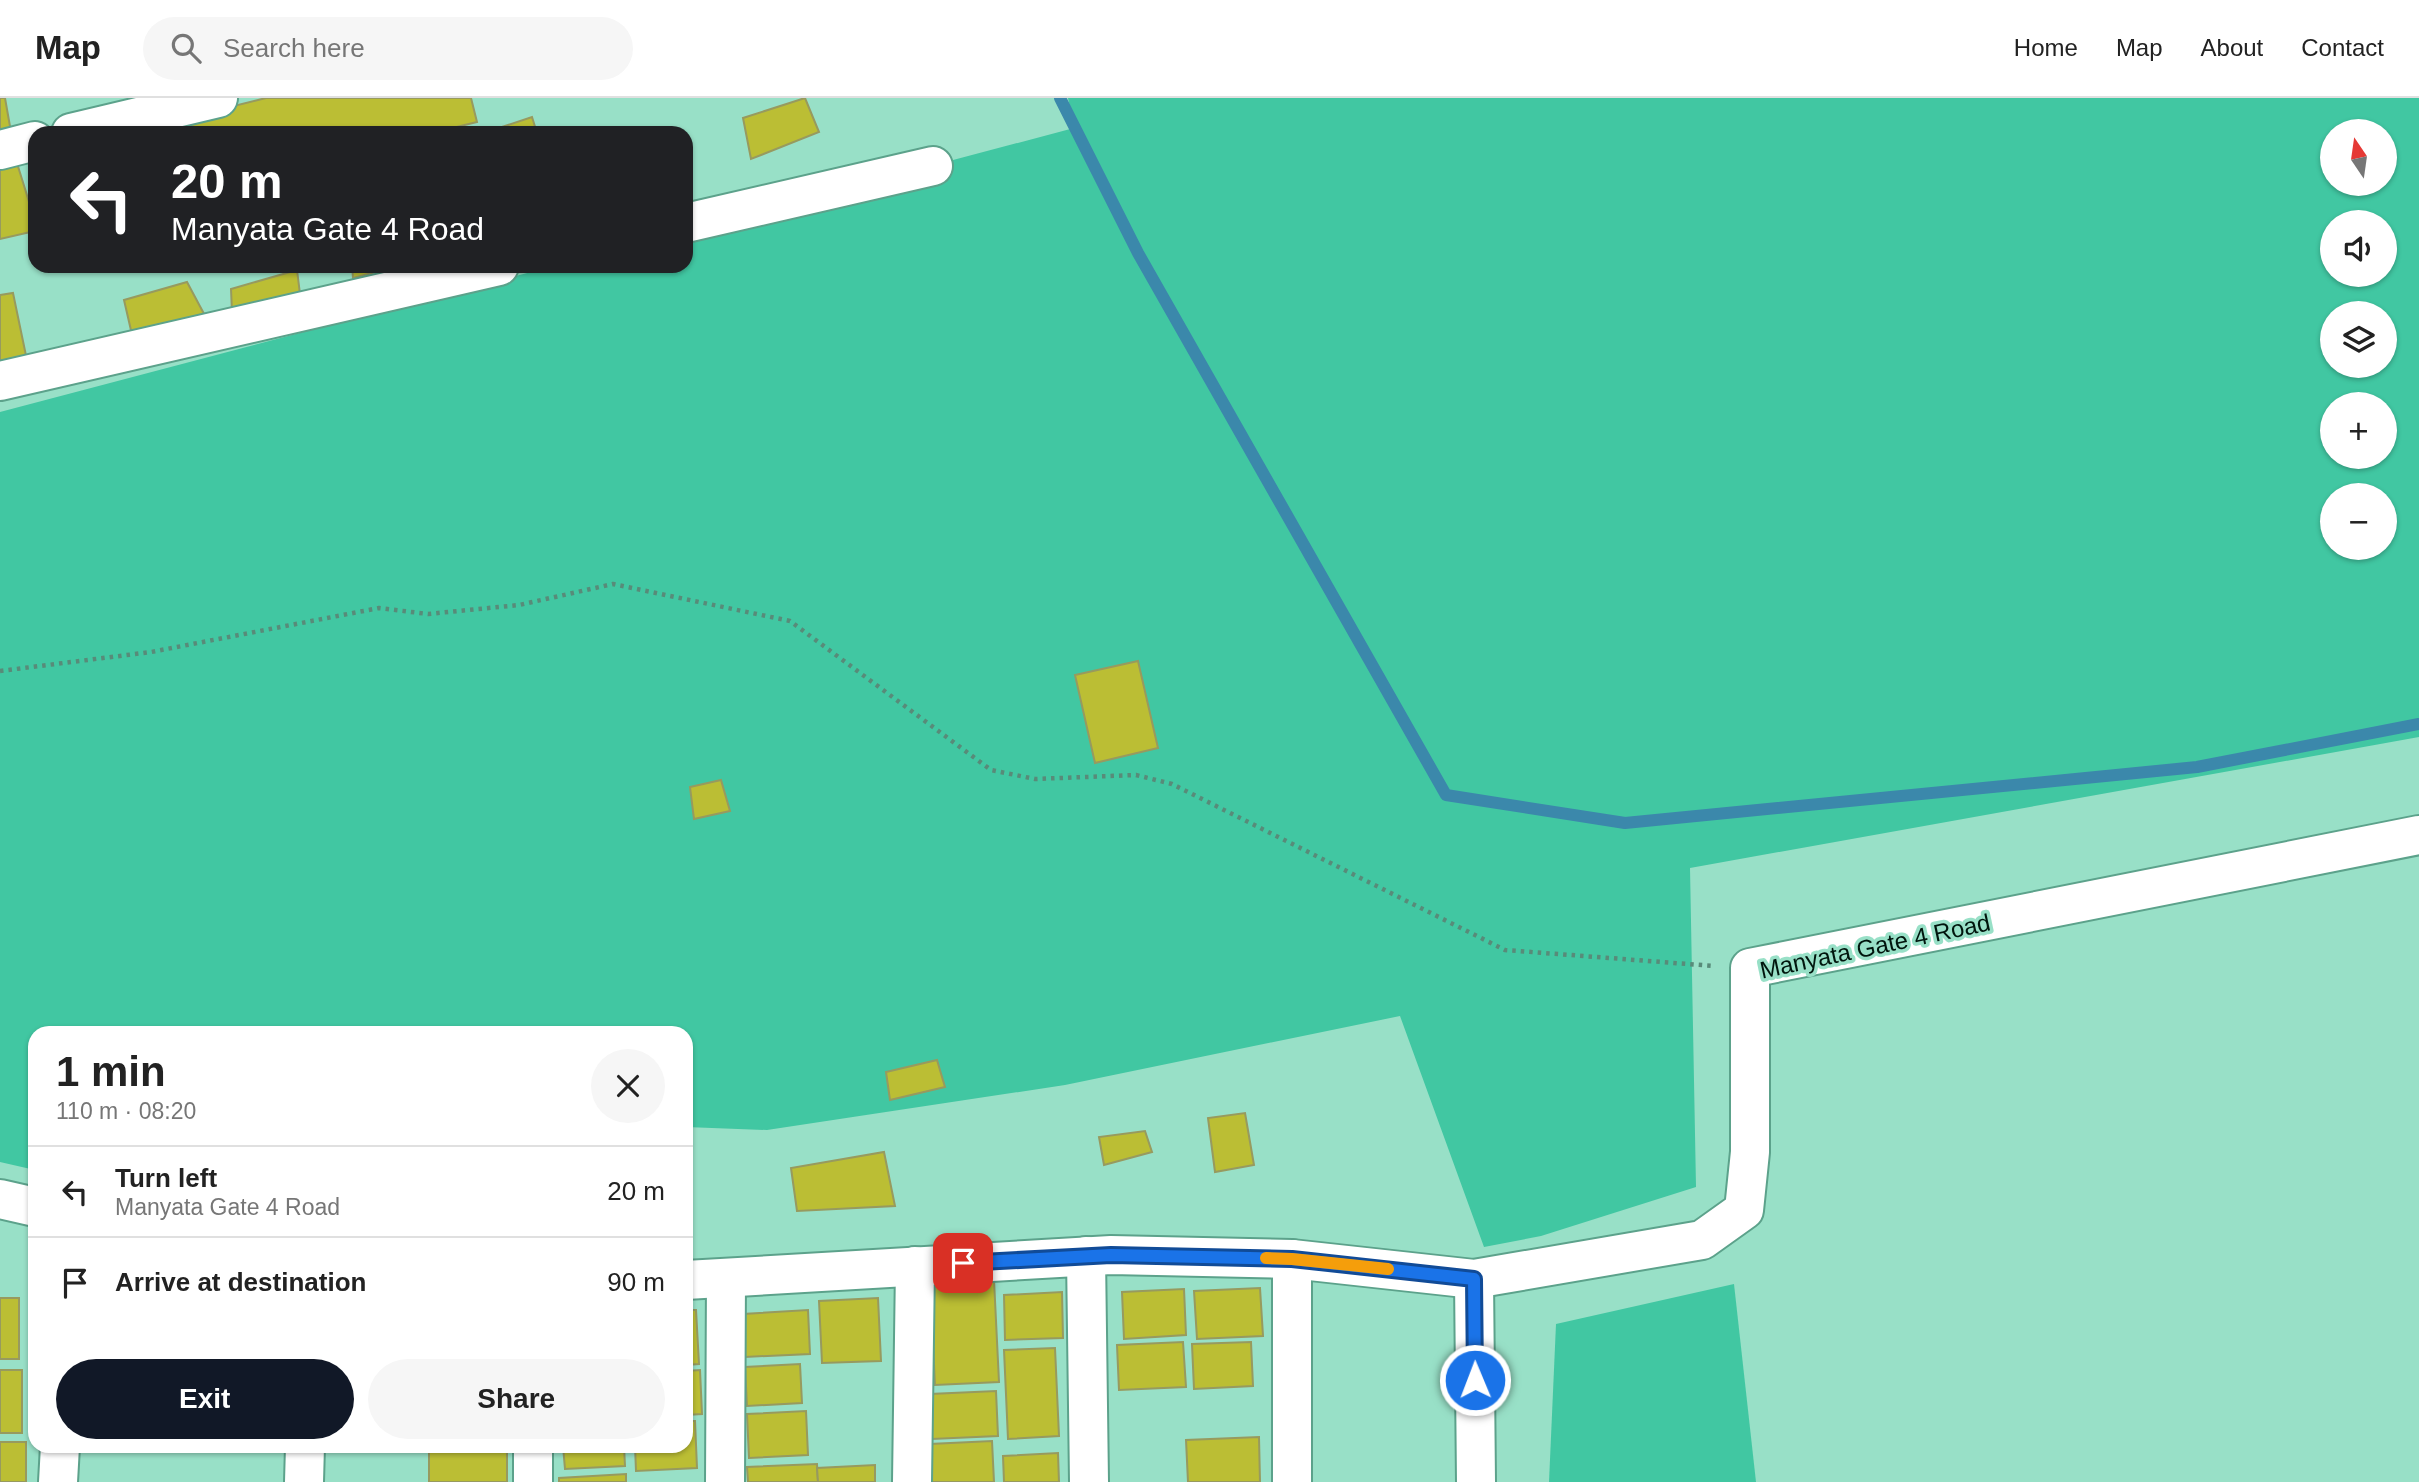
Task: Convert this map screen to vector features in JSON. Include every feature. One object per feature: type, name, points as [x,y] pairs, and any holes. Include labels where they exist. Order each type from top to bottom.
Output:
[{"type":"street","points":[[100,126],[218,98]]},
{"type":"street","points":[[0,150],[28,143]]},
{"type":"street","points":[[693,221],[933,166]]},
{"type":"street","points":[[0,381],[469,273]]},
{"type":"street","name":"Manyata Gate 4 Road","points":[[693,1280],[1086,1256],[1292,1259],[1474,1279],[1702,1240],[1744,1210],[1750,1152],[1750,968],[2419,835]]},
{"type":"street","points":[[0,1199],[28,1205]]},
{"type":"street","points":[[1086,1256],[1089,1482]]},
{"type":"street","points":[[1292,1259],[1292,1482]]},
{"type":"street","points":[[912,1482],[915,1266]]},
{"type":"street","points":[[725,1482],[726,1278]]},
{"type":"street","points":[[1474,1279],[1476,1482]]},
{"type":"street","points":[[58,1482],[60,1453]]},
{"type":"street","points":[[304,1482],[305,1453]]},
{"type":"street","points":[[533,1453],[533,1482]]},
{"type":"path","points":[[0,671],[150,652],[379,608],[428,614],[519,605],[613,584],[790,621],[990,770],[1035,779],[1136,775],[1172,784],[1505,950],[1750,968]]},
{"type":"green space","points":[[1068,98],[2419,98],[2419,737],[1690,868],[1696,1187],[1541,1236],[1484,1247],[1400,1016],[1065,1085],[767,1130],[693,1127],[693,1026],[28,1026],[28,1168],[0,1162],[0,412],[527,273],[693,273],[693,229],[1074,128]]},
{"type":"green space","points":[[1734,1284],[1756,1482],[1549,1482],[1556,1324]]},
{"type":"building","points":[[0,98],[5,98],[11,132],[0,134]]},
{"type":"building","points":[[266,98],[471,98],[477,122],[461,126],[153,126]]},
{"type":"building","points":[[805,98],[819,132],[751,159],[743,118]]},
{"type":"building","points":[[532,117],[535,126],[505,126]]},
{"type":"building","points":[[16,160],[28,199],[28,233],[0,239],[0,164]]},
{"type":"building","points":[[287,273],[297,273],[300,294],[232,312],[231,289]]},
{"type":"building","points":[[353,273],[372,273],[353,278]]},
{"type":"building","points":[[187,282],[210,325],[133,339],[124,300]]},
{"type":"building","points":[[13,293],[29,370],[0,377],[0,295]]},
{"type":"building","points":[[1138,661],[1158,748],[1095,763],[1075,675]]},
{"type":"building","points":[[721,780],[730,811],[694,819],[690,787]]},
{"type":"building","points":[[937,1060],[945,1087],[890,1100],[886,1072]]},
{"type":"building","points":[[1245,1113],[1254,1165],[1215,1172],[1208,1118]]},
{"type":"building","points":[[1145,1131],[1152,1152],[1104,1165],[1099,1137]]},
{"type":"building","points":[[884,1152],[895,1206],[797,1211],[791,1168]]},
{"type":"building","points":[[994,1280],[999,1382],[935,1385],[930,1283]]},
{"type":"building","points":[[1260,1288],[1263,1336],[1197,1339],[1194,1291]]},
{"type":"building","points":[[1184,1289],[1186,1335],[1124,1339],[1122,1292]]},
{"type":"building","points":[[1062,1292],[1063,1338],[1005,1340],[1004,1295]]},
{"type":"building","points":[[0,1298],[19,1298],[19,1359],[0,1359]]},
{"type":"building","points":[[878,1298],[881,1361],[822,1363],[819,1301]]},
{"type":"building","points":[[693,1310],[696,1310],[699,1364],[693,1364]]},
{"type":"building","points":[[808,1310],[810,1354],[745,1357],[743,1314]]},
{"type":"building","points":[[1183,1342],[1186,1387],[1119,1390],[1117,1345]]},
{"type":"building","points":[[1251,1342],[1253,1386],[1194,1389],[1192,1344]]},
{"type":"building","points":[[1055,1348],[1059,1436],[1008,1439],[1004,1350]]},
{"type":"building","points":[[800,1364],[802,1403],[747,1406],[745,1367]]},
{"type":"building","points":[[0,1370],[22,1370],[22,1433],[0,1433]]},
{"type":"building","points":[[693,1370],[700,1370],[702,1414],[693,1415]]},
{"type":"building","points":[[996,1391],[998,1436],[932,1439],[930,1394]]},
{"type":"building","points":[[806,1411],[808,1455],[749,1458],[747,1414]]},
{"type":"building","points":[[695,1421],[697,1468],[636,1471],[635,1453],[693,1453]]},
{"type":"building","points":[[1259,1437],[1260,1482],[1188,1482],[1186,1440]]},
{"type":"building","points":[[992,1441],[994,1482],[931,1482],[930,1444]]},
{"type":"building","points":[[0,1442],[26,1442],[26,1482],[0,1482]]},
{"type":"building","points":[[429,1453],[507,1453],[507,1482],[429,1482]]},
{"type":"building","points":[[564,1453],[624,1453],[625,1466],[565,1469]]},
{"type":"building","points":[[1058,1453],[1059,1482],[1004,1482],[1003,1456]]},
{"type":"building","points":[[817,1464],[818,1482],[748,1482],[747,1467]]},
{"type":"building","points":[[875,1465],[875,1482],[818,1482],[817,1468]]},
{"type":"building","points":[[626,1474],[626,1482],[559,1482],[559,1478]]},
{"type":"waterway","points":[[1060,98],[1138,253],[1446,795],[1625,823],[2197,767],[2419,724]]},
{"type":"slow traffic","points":[[1266,1258],[1388,1269]]},
{"type":"route","points":[[963,1263],[1111,1255],[1292,1259],[1474,1279],[1475,1380]]}]
